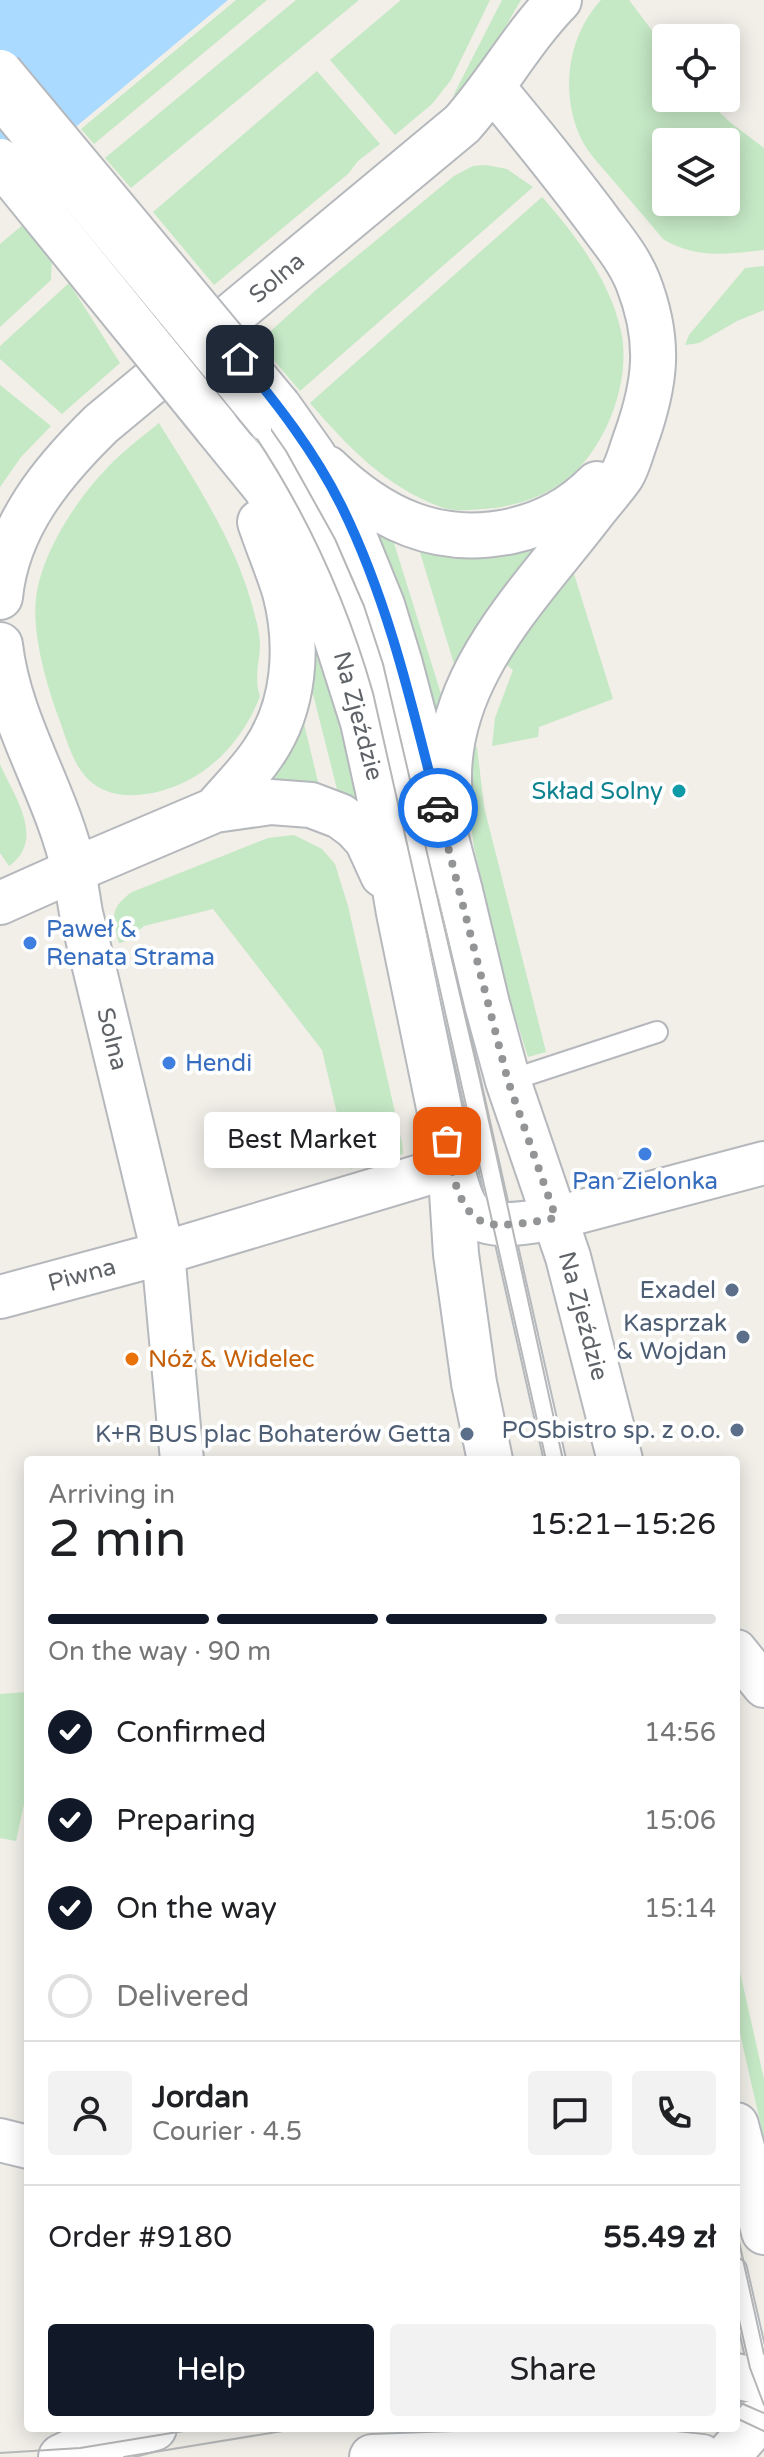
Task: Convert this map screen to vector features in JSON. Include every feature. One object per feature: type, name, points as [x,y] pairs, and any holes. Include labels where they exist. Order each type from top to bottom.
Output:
[{"type":"street","name":"Solna","points":[[0,597],[9,554],[23,520],[59,467],[101,424],[462,124],[559,0]]},
{"type":"street","points":[[0,72],[249,430],[292,629],[290,690],[273,737],[250,772],[215,810]]},
{"type":"street","points":[[460,891],[448,783],[456,719],[489,647],[524,597],[623,473],[643,421],[652,384],[654,351],[638,282],[624,255],[563,172],[493,88]]},
{"type":"street","points":[[0,161],[249,430]]},
{"type":"street","points":[[313,455],[343,483],[398,519],[433,532],[464,537],[497,534],[529,527],[561,514],[613,467],[643,421]]},
{"type":"street","name":"Na Zjeździe","points":[[249,430],[313,455],[341,504],[382,605],[508,1081],[556,1218],[594,1352],[619,1456]]},
{"type":"street","name":"Na Zjeździe","points":[[249,430],[265,487],[290,529],[327,609],[363,722],[399,913],[435,1168],[456,1254],[474,1383],[489,1456]]},
{"type":"street","name":"Solna","points":[[0,645],[14,708],[54,803],[68,846],[81,913],[163,1253],[182,1456]]},
{"type":"street","points":[[0,903],[215,810],[271,802],[311,805],[340,816],[355,827],[367,840],[399,913]]},
{"type":"street","points":[[435,1168],[467,1209],[488,1224],[556,1218],[764,1163]]},
{"type":"street","name":"Piwna","points":[[0,1297],[163,1253],[435,1168]]},
{"type":"street","points":[[740,1656],[764,1686]]},
{"type":"street","points":[[0,2140],[24,2146]]},
{"type":"street","points":[[740,2140],[764,2232]]},
{"type":"street","points":[[740,2425],[758,2389]]},
{"type":"street","points":[[712,2432],[724,2457]]},
{"type":"street","points":[[724,2457],[736,2432]]},
{"type":"street","points":[[61,2457],[80,2448],[144,2440]]},
{"type":"street","points":[[372,2457],[592,2449],[626,2449],[702,2457]]},
{"type":"lane","points":[[0,112],[312,513],[340,568],[366,636],[392,736],[554,1456]]},
{"type":"lane","points":[[508,1081],[657,1032]]},
{"type":"lane","points":[[740,2291],[758,2389]]},
{"type":"green space","points":[[236,0],[267,0],[94,144],[81,129]]},
{"type":"green space","points":[[296,0],[359,0],[131,188],[105,158]]},
{"type":"green space","points":[[401,0],[490,0],[451,80],[432,104],[395,135],[330,60]]},
{"type":"green space","points":[[502,0],[521,0],[483,65],[453,96]]},
{"type":"green space","points":[[601,0],[629,0],[652,30],[652,112],[719,112],[738,128],[652,128],[652,216],[740,216],[740,130],[764,148],[764,250],[725,254],[700,252],[687,250],[663,239],[590,153],[576,126],[569,89],[570,69],[580,32]]},
{"type":"green space","points":[[317,71],[380,144],[214,285],[153,212]]},
{"type":"green space","points":[[473,166],[507,169],[533,187],[300,391],[260,344],[317,289],[454,176]]},
{"type":"green space","points":[[542,197],[590,260],[616,312],[621,331],[623,370],[613,412],[581,466],[548,491],[516,504],[494,508],[451,510],[441,507],[385,477],[353,450],[310,403]]},
{"type":"green space","points":[[25,223],[52,255],[51,280],[0,327],[0,244]]},
{"type":"green space","points":[[764,266],[764,310],[737,321],[699,343],[685,345],[689,335],[745,268]]},
{"type":"green space","points":[[69,283],[120,363],[62,414],[0,359],[0,346]]},
{"type":"green space","points":[[0,385],[51,426],[21,457],[0,487]]},
{"type":"green space","points":[[159,423],[215,516],[248,590],[259,635],[257,678],[260,696],[232,745],[205,770],[172,788],[126,795],[106,791],[91,782],[73,756],[53,703],[41,658],[36,627],[36,598],[45,563],[73,511],[114,461]]},
{"type":"green space","points":[[364,514],[389,527],[446,710],[440,728]]},
{"type":"green space","points":[[550,532],[458,677],[415,536]]},
{"type":"green space","points":[[574,574],[613,699],[539,727],[538,737],[492,746],[495,718],[513,670],[503,662]]},
{"type":"green space","points":[[310,625],[370,811],[339,797],[314,698],[304,674]]},
{"type":"green space","points":[[299,703],[320,790],[253,783]]},
{"type":"green space","points":[[467,747],[477,747],[484,807],[546,1052],[528,1057],[503,978],[474,847],[466,790]]},
{"type":"green space","points":[[0,764],[19,803],[26,830],[20,855],[9,866],[0,853]]},
{"type":"green space","points":[[294,835],[322,849],[335,864],[348,906],[402,1143],[403,1154],[350,1169],[322,1050],[213,909],[144,926],[119,943],[115,926],[114,914],[119,903],[132,892],[268,838]]},
{"type":"green space","points":[[24,1692],[24,1804],[16,1841],[0,1838],[0,1694]]},
{"type":"green space","points":[[740,1972],[764,2079],[764,2139],[740,2034]]},
{"type":"water","points":[[0,0],[228,0],[0,190]]},
{"type":"tram line","points":[[0,99],[254,405],[286,451],[335,539],[364,606],[383,664],[480,1080],[562,1456]]},
{"type":"tram line","points":[[0,124],[240,414],[301,513],[349,619],[373,693],[545,1456]]},
{"type":"tram line","points":[[740,2246],[764,2354]]},
{"type":"tram line","points":[[740,2324],[750,2368],[764,2405]]},
{"type":"tram line","points":[[740,2403],[764,2413]]},
{"type":"tram line","points":[[740,2420],[764,2431]]},
{"type":"tram line","points":[[0,2453],[80,2448],[178,2432]]},
{"type":"tram line","points":[[124,2457],[277,2432]]},
{"type":"way so far","points":[[438,808],[508,1081],[556,1218],[488,1224],[477,1218],[467,1209],[459,1190],[447,1141]]},
{"type":"place","name":"Skład Solny","points":[[679,791]]},
{"type":"place","name":"Paweł & Renata Strama","points":[[30,943]]},
{"type":"place","name":"Hendi","points":[[169,1063]]},
{"type":"place","name":"Best Market","points":[[447,1141]]},
{"type":"place","name":"Pan Zielonka","points":[[645,1154]]},
{"type":"place","name":"Exadel","points":[[732,1290]]},
{"type":"place","name":"Kasprzak & Wojdan","points":[[743,1337]]},
{"type":"place","name":"Nóż & Widelec","points":[[132,1359]]},
{"type":"place","name":"POSbistro sp. z o.o.","points":[[737,1430]]},
{"type":"place","name":"K+R BUS plac Bohaterów Getta","points":[[467,1434]]},
{"type":"route","points":[[240,359],[313,455],[341,504],[382,605],[438,808]]}]
